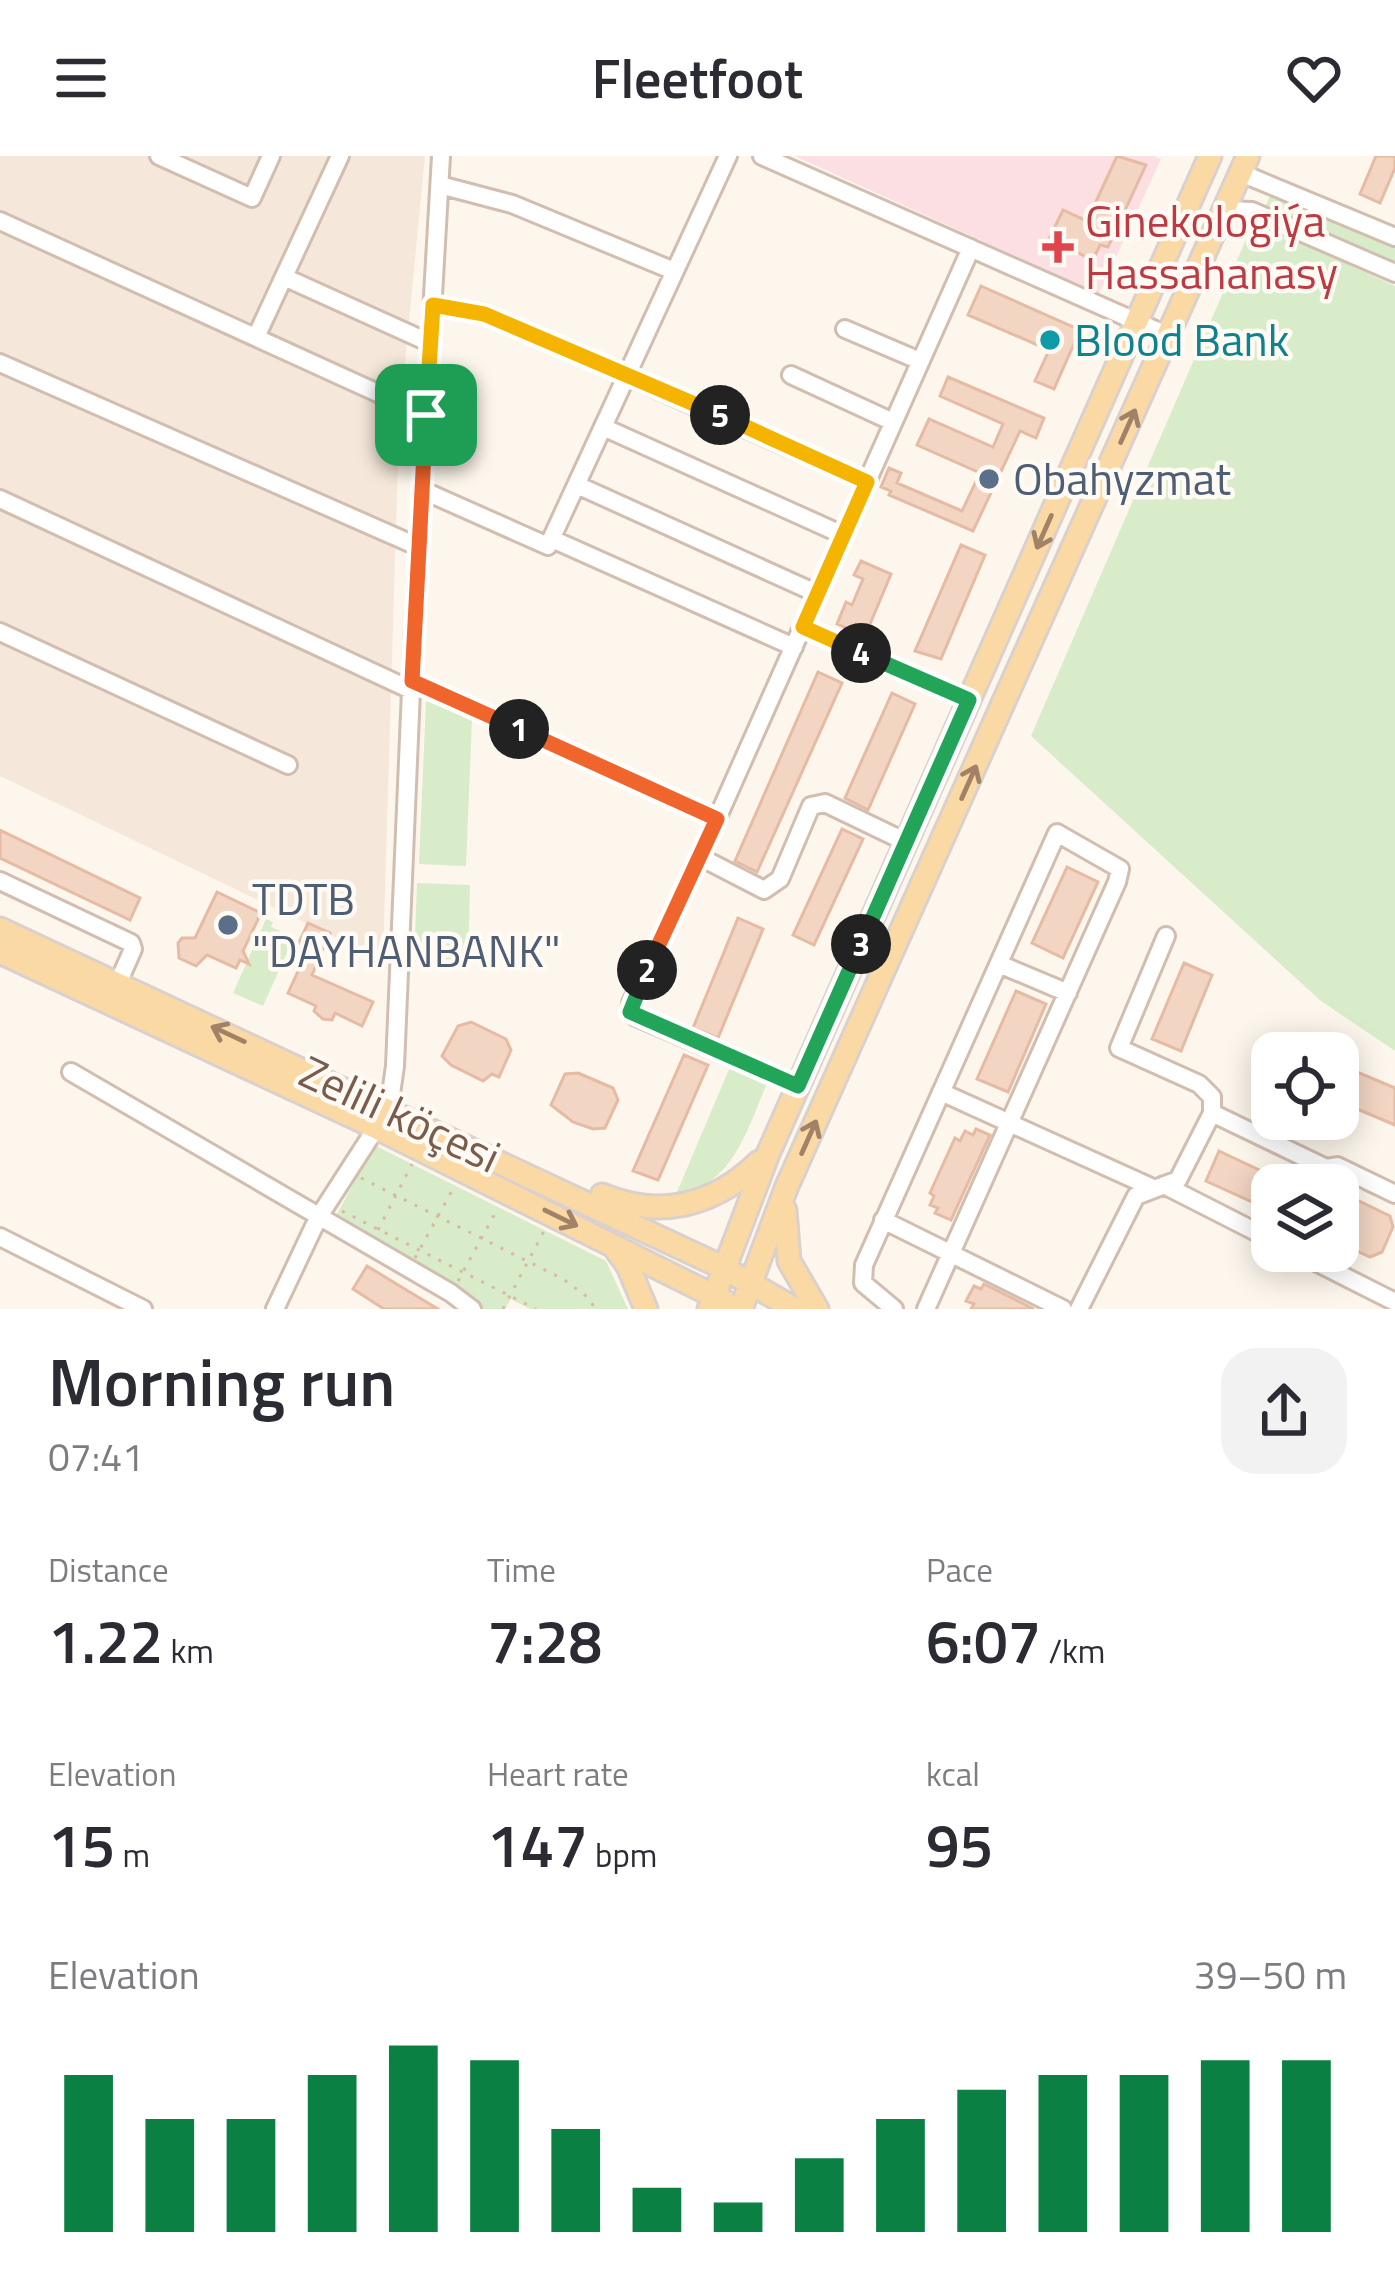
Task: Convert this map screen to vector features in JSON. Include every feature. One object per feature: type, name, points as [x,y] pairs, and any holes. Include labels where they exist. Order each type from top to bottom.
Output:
[{"type":"main road","points":[[711,1302],[768,1154],[1210,156]]},
{"type":"main road","points":[[739,1309],[787,1186],[1245,164]]},
{"type":"main road","name":"Zelili köçesi","points":[[2,945],[383,1118],[542,1181],[722,1267],[795,1309]]},
{"type":"main road","name":"Zelili köçesi","points":[[2,945],[118,983],[383,1118],[711,1302],[739,1309]]},
{"type":"main road","points":[[542,1181],[554,1175],[628,1206],[655,1209],[700,1203],[740,1181],[768,1154]]},
{"type":"main road","points":[[787,1186],[784,1228],[789,1262],[817,1309]]},
{"type":"main road","points":[[610,1243],[628,1266],[646,1309]]},
{"type":"street","points":[[159,156],[252,198],[271,156]]},
{"type":"street","points":[[256,338],[340,156]]},
{"type":"street","points":[[275,1309],[324,1211],[383,1118],[395,1066],[441,156]]},
{"type":"street","points":[[422,490],[548,546],[728,156]]},
{"type":"street","points":[[762,156],[1169,336]]},
{"type":"street","points":[[1245,164],[1395,237]]},
{"type":"street","points":[[440,185],[512,204],[674,271]]},
{"type":"street","points":[[1225,210],[1252,212],[1395,274]]},
{"type":"street","points":[[0,221],[426,415]]},
{"type":"street","points":[[798,1086],[630,1012],[631,1003],[971,248]]},
{"type":"street","points":[[284,277],[430,343]]},
{"type":"street","points":[[433,305],[484,314],[867,482]]},
{"type":"street","points":[[845,329],[920,362]]},
{"type":"street","points":[[0,363],[419,547]]},
{"type":"street","points":[[791,375],[893,422]]},
{"type":"street","points":[[603,427],[843,535]]},
{"type":"street","points":[[577,484],[818,594]]},
{"type":"street","points":[[0,499],[717,819]]},
{"type":"street","points":[[552,539],[794,647]]},
{"type":"street","points":[[803,627],[969,700]]},
{"type":"street","points":[[0,632],[288,765]]},
{"type":"street","points":[[700,857],[764,890],[772,888],[811,806],[826,803],[906,842]]},
{"type":"street","points":[[894,1309],[863,1283],[864,1265],[1057,833],[1120,869],[1117,882],[926,1309]]},
{"type":"street","points":[[0,880],[131,943],[134,949],[118,983]]},
{"type":"street","points":[[1079,1309],[1136,1196],[1178,1180],[1212,1113],[1212,1097],[1198,1084],[1119,1048],[1166,936]]},
{"type":"street","points":[[999,964],[1067,993]]},
{"type":"street","points":[[71,1072],[301,1204],[324,1211],[472,1309]]},
{"type":"street","points":[[941,1092],[1251,1230]]},
{"type":"street","points":[[1212,1113],[1300,1164]]},
{"type":"street","points":[[1359,1177],[1395,1194]]},
{"type":"street","points":[[883,1220],[1064,1309]]},
{"type":"street","points":[[0,1238],[142,1309]]},
{"type":"street","points":[[1340,1272],[1393,1296]]},
{"type":"path","points":[[380,1229],[412,1164]]},
{"type":"path","points":[[349,1171],[563,1279],[589,1298],[595,1309]]},
{"type":"path","points":[[408,1270],[454,1186]]},
{"type":"path","points":[[451,1293],[498,1208]]},
{"type":"path","points":[[324,1211],[380,1229],[536,1309]]},
{"type":"path","points":[[503,1309],[544,1231]]},
{"type":"shaded area","points":[[0,156],[425,156],[399,424],[383,960],[0,776]]},
{"type":"shaded area","name":"Ginekologiýa Hassahanasy","points":[[795,156],[1154,156],[1161,159],[1099,294]]},
{"type":"green space","points":[[1271,193],[1395,247],[1395,267],[1264,210]]},
{"type":"green space","points":[[1254,221],[1395,286],[1395,1051],[1321,1001],[1031,736]]},
{"type":"green space","points":[[426,701],[472,719],[466,866],[419,864]]},
{"type":"green space","points":[[417,883],[470,885],[468,963],[414,961]]},
{"type":"green space","points":[[266,919],[273,922],[271,927],[294,937],[263,1006],[233,993]]},
{"type":"green space","points":[[733,1060],[770,1077],[755,1113],[726,1166],[697,1188],[677,1192]]},
{"type":"green space","points":[[374,1145],[606,1261],[628,1309],[530,1309],[511,1299],[505,1309],[480,1309],[330,1227]]},
{"type":"building","points":[[1117,156],[1146,165],[1108,247],[1100,245],[1093,260],[1049,239],[1063,210],[1087,221]]},
{"type":"building","points":[[1376,156],[1395,156],[1395,168],[1380,203],[1360,194]]},
{"type":"building","name":"Blood Bank","points":[[981,286],[1080,330],[1054,389],[1035,381],[1049,350],[968,315]]},
{"type":"building","points":[[948,377],[1044,418],[1036,438],[1020,431],[973,531],[889,495],[891,491],[881,487],[889,468],[901,473],[897,483],[962,511],[980,473],[917,445],[929,419],[993,447],[1003,424],[940,396]]},
{"type":"building","points":[[961,545],[985,555],[941,659],[915,651]]},
{"type":"building","points":[[861,561],[891,574],[865,636],[837,624],[863,579],[854,575]]},
{"type":"building","points":[[818,672],[842,683],[757,872],[735,861]]},
{"type":"building","points":[[892,693],[915,704],[868,810],[845,798]]},
{"type":"building","points":[[842,829],[863,839],[814,945],[793,935]]},
{"type":"building","points":[[0,830],[140,898],[130,920],[0,858]]},
{"type":"building","points":[[1067,867],[1098,882],[1063,958],[1032,943]]},
{"type":"building","name":"TDTB \"DAYHANBANK\"","points":[[217,892],[261,913],[243,951],[249,964],[240,960],[236,968],[207,955],[196,966],[179,958],[178,943],[182,938],[195,938]]},
{"type":"building","points":[[738,918],[763,929],[718,1038],[693,1028]]},
{"type":"building","points":[[308,923],[330,933],[312,975],[373,1002],[362,1026],[335,1013],[332,1020],[323,1019],[314,1011],[316,1006],[288,993],[300,967],[290,962]]},
{"type":"building","points":[[1184,963],[1212,975],[1181,1051],[1152,1039]]},
{"type":"building","points":[[1016,991],[1046,1004],[1008,1092],[977,1079]]},
{"type":"building","points":[[471,1022],[506,1039],[511,1050],[499,1077],[492,1074],[483,1081],[442,1056],[458,1026]]},
{"type":"building","points":[[684,1055],[708,1065],[658,1180],[633,1171]]},
{"type":"building","points":[[578,1073],[613,1088],[618,1100],[605,1128],[573,1122],[551,1105],[565,1074]]},
{"type":"building","points":[[1359,1073],[1395,1088],[1395,1125],[1359,1110]]},
{"type":"building","points":[[976,1129],[990,1135],[951,1220],[935,1213],[938,1208],[930,1205],[934,1196],[930,1193],[955,1138],[960,1141],[965,1131],[973,1135]]},
{"type":"building","points":[[1219,1151],[1251,1166],[1251,1201],[1206,1181]]},
{"type":"building","points":[[1359,1201],[1390,1216],[1393,1227],[1382,1252],[1370,1257],[1359,1252]]},
{"type":"building","points":[[367,1266],[438,1309],[384,1309],[353,1289]]},
{"type":"building","points":[[984,1284],[1034,1309],[971,1309],[974,1304],[966,1301],[974,1286],[981,1289]]},
{"type":"place","name":"Ginekologiýa Hassahanasy","points":[[1058,247]]},
{"type":"place","name":"Blood Bank","points":[[1050,340]]},
{"type":"place","name":"Obahyzmat","points":[[989,479]]},
{"type":"place","name":"TDTB \"DAYHANBANK\"","points":[[228,925]]},
{"type":"route","points":[[433,305],[484,314],[867,482],[803,627],[969,700],[798,1086],[630,1012],[717,819],[412,681],[426,415],[433,305]]}]
